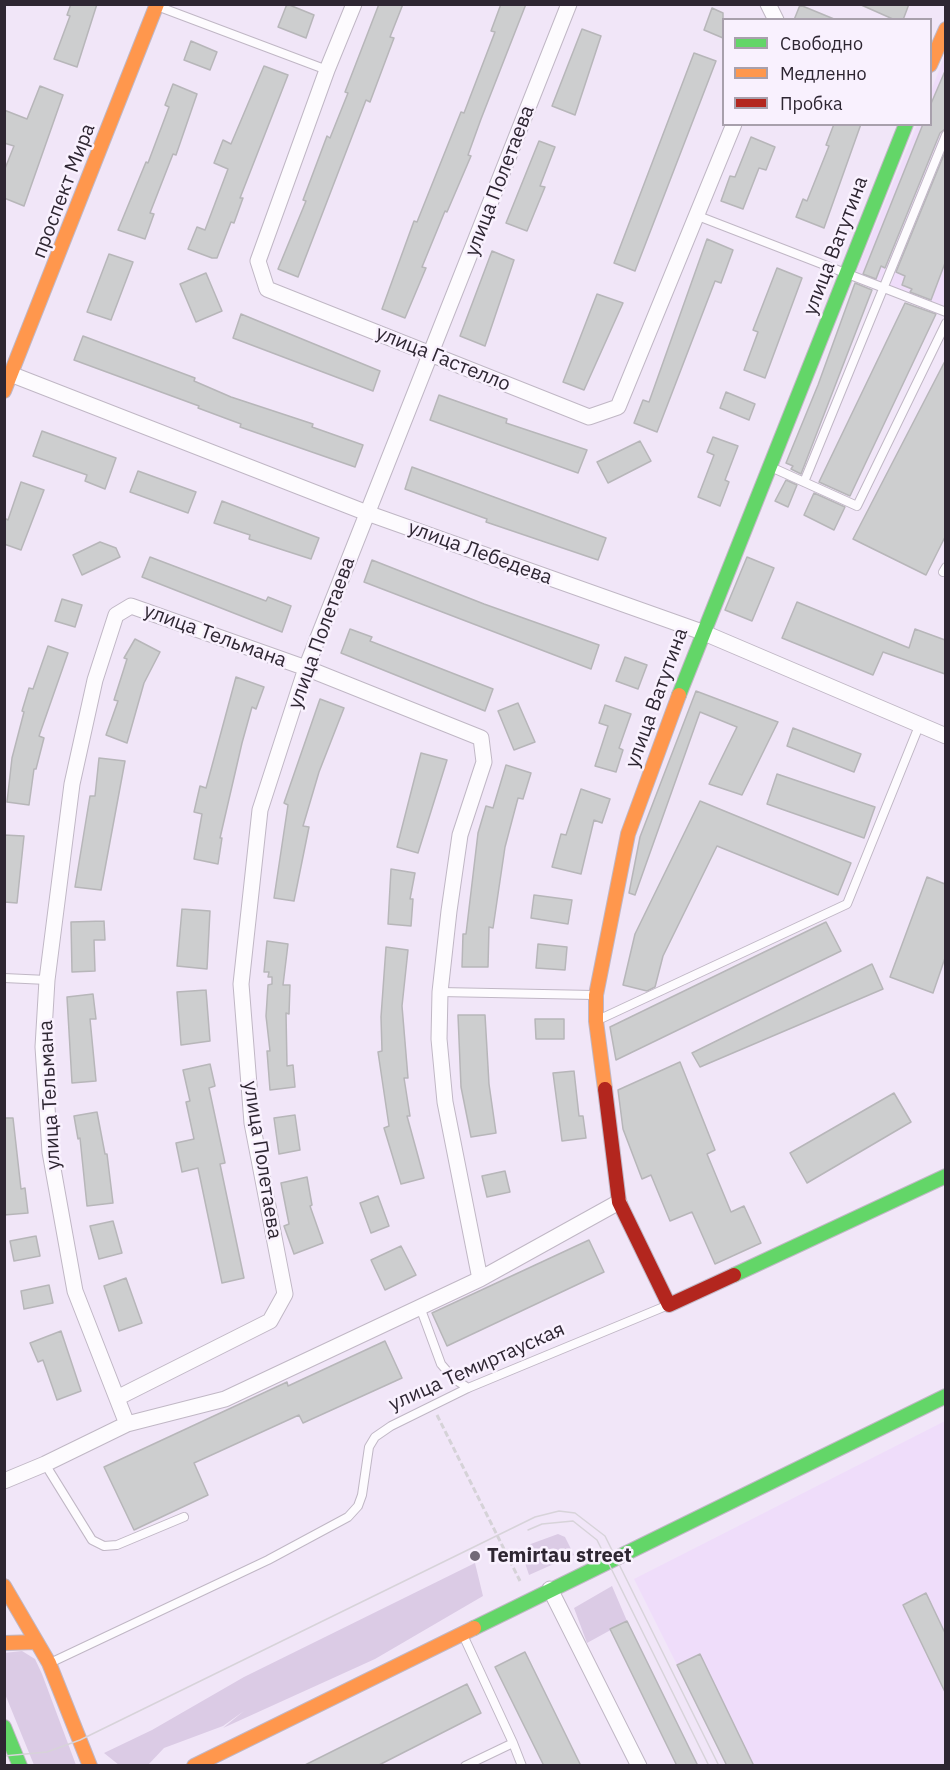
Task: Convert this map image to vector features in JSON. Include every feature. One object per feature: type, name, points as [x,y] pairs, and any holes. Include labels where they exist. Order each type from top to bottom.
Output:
[{"type":"street","name":"улица Гастелло","points":[[354,4],[327,70],[258,261],[267,290],[589,417],[618,407],[733,126]]},
{"type":"street","name":"улица Полетаева","points":[[117,1398],[270,1321],[285,1294],[252,1123],[242,984],[260,810],[306,668],[569,4]]},
{"type":"street","points":[[768,4],[775,18]]},
{"type":"street","name":"проспект Мира","points":[[4,391],[13,375],[157,5]]},
{"type":"street","points":[[932,60],[945,29]]},
{"type":"street","name":"улица Ватутина","points":[[669,1305],[619,1202],[596,1021],[596,995],[628,834],[702,632],[806,381],[845,272],[905,126]]},
{"type":"street","name":"улица Лебедева","points":[[13,375],[367,513],[702,632],[945,736]]},
{"type":"street","name":"улица Тельмана","points":[[127,1424],[75,1291],[50,1152],[43,1047],[46,980],[72,784],[95,680],[116,615],[131,606],[306,668],[481,738],[484,762],[460,835],[440,992],[439,1039],[445,1102],[480,1279]]},
{"type":"street","name":"улица Темиртауская","points":[[669,1305],[945,1176]]},
{"type":"street","points":[[4,1481],[45,1464],[127,1424],[225,1399],[480,1279],[619,1202]]},
{"type":"street","points":[[194,1766],[461,1632],[945,1396]]},
{"type":"street","points":[[4,1586],[49,1663],[90,1766]]},
{"type":"street","points":[[550,1589],[639,1766]]},
{"type":"street","points":[[4,1642],[36,1642]]},
{"type":"street","points":[[4,1727],[20,1766]]},
{"type":"lane","points":[[157,5],[327,70]]},
{"type":"lane","points":[[804,482],[945,135]]},
{"type":"lane","points":[[698,216],[945,312]]},
{"type":"lane","points":[[771,466],[857,506],[945,322]]},
{"type":"lane","points":[[596,1021],[847,904],[919,726]]},
{"type":"lane","points":[[4,978],[46,980]]},
{"type":"lane","points":[[440,992],[596,995]]},
{"type":"lane","name":"улица Темиртауская","points":[[49,1663],[268,1560],[348,1517],[358,1506],[365,1482],[369,1447],[375,1437],[468,1388],[669,1305]]},
{"type":"lane","points":[[420,1307],[441,1364],[453,1378],[468,1388]]},
{"type":"lane","points":[[45,1464],[92,1540],[104,1546],[117,1545],[184,1516]]},
{"type":"lane","points":[[461,1632],[522,1766]]},
{"type":"lane","points":[[465,1766],[513,1743]]},
{"type":"path","points":[[433,1406],[520,1581]]},
{"type":"shaded area","points":[[945,55],[945,306],[856,273],[917,126],[932,126],[932,88]]},
{"type":"shaded area","points":[[945,1421],[945,1765],[727,1765],[634,1579]]},
{"type":"shaded area","points":[[558,1534],[565,1537],[574,1555],[529,1575],[523,1557],[528,1545]]},
{"type":"shaded area","points":[[475,1563],[483,1596],[375,1659],[223,1728],[244,1711],[223,1726],[164,1748],[148,1765],[119,1765],[104,1753],[152,1730],[244,1677]]},
{"type":"shaded area","points":[[612,1586],[627,1621],[587,1643],[574,1608]]},
{"type":"shaded area","points":[[22,1651],[35,1659],[76,1765],[34,1765],[5,1694],[4,1653]]},
{"type":"building","points":[[71,4],[97,4],[77,67],[54,59],[70,16],[67,15]]},
{"type":"building","points":[[287,4],[314,15],[306,38],[278,27]]},
{"type":"building","points":[[379,4],[403,4],[390,37],[394,38],[370,102],[366,100],[298,277],[278,269],[306,201],[303,200],[327,136],[330,138],[348,93],[345,92]]},
{"type":"building","points":[[501,4],[526,4],[481,119],[468,155],[471,156],[422,267],[426,268],[405,318],[382,309],[414,221],[417,222],[461,112],[464,113],[495,32],[491,31]]},
{"type":"building","points":[[859,4],[909,4],[904,18],[890,18]]},
{"type":"building","points":[[800,5],[832,18],[795,18]]},
{"type":"building","points":[[712,8],[723,13],[722,38],[704,30]]},
{"type":"building","points":[[582,29],[601,36],[575,115],[552,106]]},
{"type":"building","points":[[191,41],[217,52],[210,70],[184,60]]},
{"type":"building","points":[[694,53],[716,61],[635,271],[614,263]]},
{"type":"building","points":[[264,66],[288,75],[240,198],[243,198],[234,223],[231,222],[217,258],[212,258],[188,249],[197,227],[205,230],[228,169],[214,163],[223,140],[231,144]]},
{"type":"building","points":[[945,71],[945,129],[940,133],[885,268],[881,266],[876,279],[863,274],[922,126],[932,126],[932,101]]},
{"type":"building","points":[[173,84],[197,94],[176,155],[173,154],[150,213],[154,214],[145,239],[118,230],[146,162],[148,163],[169,107],[165,105]]},
{"type":"building","points":[[40,86],[63,95],[24,206],[4,198],[4,171],[14,146],[4,143],[4,110],[27,119]]},
{"type":"building","points":[[833,126],[860,126],[824,228],[796,217],[803,199],[807,201],[829,146],[826,145]]},
{"type":"building","points":[[751,137],[775,147],[766,170],[759,168],[743,209],[721,201],[730,176],[735,177]]},
{"type":"building","points":[[539,141],[555,147],[540,186],[545,187],[527,231],[506,223]]},
{"type":"building","points":[[945,152],[945,263],[931,300],[910,292],[912,289],[902,285],[905,276],[896,272]]},
{"type":"building","points":[[707,239],[733,250],[721,283],[715,281],[657,432],[634,423],[643,400],[649,402]]},
{"type":"building","points":[[492,251],[514,260],[485,346],[460,336]]},
{"type":"building","points":[[109,254],[133,262],[111,320],[87,312]]},
{"type":"building","points":[[777,268],[802,278],[765,378],[744,370],[758,332],[753,330]]},
{"type":"building","points":[[206,273],[222,311],[196,322],[180,284]]},
{"type":"building","points":[[855,283],[872,290],[801,474],[791,469],[793,466],[786,463],[818,385]]},
{"type":"building","points":[[597,294],[623,303],[584,390],[563,382]]},
{"type":"building","points":[[905,303],[936,314],[850,496],[819,482]]},
{"type":"building","points":[[241,314],[380,371],[373,391],[233,338]]},
{"type":"building","points":[[83,336],[195,378],[194,381],[231,397],[313,424],[312,427],[363,445],[355,467],[240,427],[241,424],[198,408],[199,406],[74,360]]},
{"type":"building","points":[[945,361],[945,537],[926,575],[853,539]]},
{"type":"building","points":[[726,392],[755,404],[749,420],[720,408]]},
{"type":"building","points":[[439,395],[507,419],[506,423],[587,450],[578,473],[430,420]]},
{"type":"building","points":[[42,431],[116,458],[105,489],[85,481],[87,475],[33,456]]},
{"type":"building","points":[[713,437],[738,446],[725,480],[729,482],[720,506],[698,497],[714,455],[707,452]]},
{"type":"building","points":[[640,441],[651,461],[608,483],[597,462]]},
{"type":"building","points":[[412,467],[606,538],[598,560],[486,522],[487,519],[405,489]]},
{"type":"building","points":[[138,471],[196,492],[188,513],[130,492]]},
{"type":"building","points":[[786,480],[797,485],[788,507],[775,501]]},
{"type":"building","points":[[21,482],[44,490],[21,550],[4,544],[4,518],[8,520]]},
{"type":"building","points":[[814,493],[845,507],[834,530],[804,515]]},
{"type":"building","points":[[222,501],[319,538],[311,559],[249,539],[250,535],[214,523]]},
{"type":"building","points":[[100,542],[116,548],[120,557],[82,575],[73,555]]},
{"type":"building","points":[[150,557],[266,601],[268,597],[291,606],[282,632],[142,577]]},
{"type":"building","points":[[747,557],[774,568],[752,621],[725,610]]},
{"type":"building","points":[[372,560],[484,604],[599,645],[591,669],[364,582]]},
{"type":"building","points":[[62,599],[82,605],[75,627],[55,621]]},
{"type":"building","points":[[797,602],[909,648],[915,629],[945,640],[945,674],[883,652],[873,675],[782,638]]},
{"type":"building","points":[[350,629],[372,637],[370,641],[493,689],[485,711],[341,653]]},
{"type":"building","points":[[135,639],[160,652],[144,683],[127,743],[106,735],[118,701],[114,700],[127,659],[124,658]]},
{"type":"building","points":[[48,646],[68,653],[39,736],[44,738],[36,769],[34,769],[29,805],[7,802],[12,758],[24,712],[22,711],[29,688],[33,689]]},
{"type":"building","points":[[625,657],[647,665],[638,689],[616,681]]},
{"type":"building","points":[[236,677],[264,687],[256,709],[252,707],[242,743],[220,838],[222,838],[218,864],[194,859],[202,814],[194,812],[200,786],[206,788]]},
{"type":"building","points":[[696,691],[778,722],[742,795],[709,784],[737,727],[700,712],[635,895],[629,893],[640,837]]},
{"type":"building","points":[[320,699],[344,708],[319,772],[303,826],[309,827],[294,901],[274,898],[288,805],[284,803]]},
{"type":"building","points":[[518,703],[535,742],[514,750],[498,711]]},
{"type":"building","points":[[605,705],[631,714],[619,748],[623,750],[616,772],[595,766],[608,726],[599,723]]},
{"type":"building","points":[[793,728],[861,754],[854,772],[787,746]]},
{"type":"building","points":[[421,753],[447,760],[418,853],[397,847]]},
{"type":"building","points":[[99,758],[125,761],[101,890],[75,887],[90,796],[95,796]]},
{"type":"building","points":[[506,765],[531,773],[523,799],[518,798],[505,847],[493,928],[489,927],[488,967],[462,967],[463,934],[466,934],[478,833],[486,806],[493,808]]},
{"type":"building","points":[[777,774],[875,807],[864,838],[767,804]]},
{"type":"building","points":[[581,789],[610,799],[602,823],[594,820],[581,874],[552,867],[561,834],[566,835]]},
{"type":"building","points":[[700,801],[851,863],[838,895],[717,846],[663,956],[655,987],[647,991],[623,985],[635,934]]},
{"type":"building","points":[[4,835],[24,836],[17,903],[4,902]]},
{"type":"building","points":[[391,869],[415,873],[410,899],[413,899],[411,926],[388,924]]},
{"type":"building","points":[[927,877],[945,884],[945,958],[933,993],[890,977]]},
{"type":"building","points":[[534,895],[572,900],[568,924],[531,918]]},
{"type":"building","points":[[182,909],[210,911],[207,969],[177,966]]},
{"type":"building","points":[[104,921],[105,940],[94,940],[95,971],[72,972],[71,922]]},
{"type":"building","points":[[826,922],[841,951],[616,1060],[610,1027]]},
{"type":"building","points":[[267,941],[288,944],[283,985],[290,985],[289,1014],[286,1013],[287,1066],[293,1065],[295,1087],[270,1090],[267,1051],[270,1051],[266,1016],[268,985],[272,984],[272,977],[268,977],[269,972],[264,972]]},
{"type":"building","points":[[538,944],[567,947],[565,970],[536,968]]},
{"type":"building","points":[[386,947],[408,950],[402,1006],[408,1078],[404,1078],[410,1116],[407,1116],[424,1178],[401,1184],[384,1128],[389,1126],[378,1052],[382,1051],[381,1017]]},
{"type":"building","points":[[872,964],[883,989],[700,1067],[692,1053]]},
{"type":"building","points":[[206,990],[210,1041],[181,1045],[177,992]]},
{"type":"building","points":[[93,994],[96,1019],[90,1019],[96,1081],[72,1083],[67,997]]},
{"type":"building","points":[[458,1015],[485,1015],[489,1084],[496,1133],[471,1137],[461,1087]]},
{"type":"building","points":[[535,1019],[564,1019],[564,1039],[536,1039]]},
{"type":"building","points":[[680,1062],[715,1150],[707,1154],[731,1212],[744,1206],[761,1243],[715,1264],[692,1212],[670,1221],[651,1175],[642,1179],[623,1129],[618,1090]]},
{"type":"building","points":[[210,1064],[215,1086],[209,1088],[225,1163],[220,1164],[244,1278],[222,1283],[198,1168],[182,1172],[176,1143],[194,1139],[186,1102],[190,1101],[183,1070]]},
{"type":"building","points":[[574,1071],[579,1116],[583,1116],[586,1138],[562,1141],[553,1073]]},
{"type":"building","points":[[894,1093],[911,1122],[807,1183],[790,1153]]},
{"type":"building","points":[[97,1112],[105,1154],[107,1154],[113,1203],[87,1206],[80,1138],[78,1139],[74,1116]]},
{"type":"building","points":[[295,1115],[300,1150],[279,1154],[274,1118]]},
{"type":"building","points":[[4,1118],[13,1118],[21,1189],[25,1188],[28,1213],[4,1215]]},
{"type":"building","points":[[505,1171],[510,1192],[487,1197],[482,1176]]},
{"type":"building","points":[[307,1177],[312,1205],[310,1206],[323,1243],[294,1254],[284,1226],[289,1224],[281,1183]]},
{"type":"building","points":[[378,1196],[389,1226],[371,1233],[360,1203]]},
{"type":"building","points":[[113,1221],[122,1253],[99,1259],[90,1226]]},
{"type":"building","points":[[36,1236],[40,1256],[14,1261],[10,1241]]},
{"type":"building","points":[[589,1240],[604,1272],[447,1346],[432,1313]]},
{"type":"building","points":[[401,1246],[416,1275],[385,1290],[371,1260]]},
{"type":"building","points":[[126,1278],[142,1323],[119,1331],[104,1286]]},
{"type":"building","points":[[49,1285],[53,1303],[24,1309],[21,1291]]},
{"type":"building","points":[[61,1331],[81,1391],[57,1400],[43,1360],[38,1362],[30,1343]]},
{"type":"building","points":[[385,1341],[402,1378],[303,1423],[299,1415],[194,1463],[208,1495],[134,1530],[104,1467],[287,1382],[288,1386]]},
{"type":"building","points":[[926,1593],[945,1633],[945,1692],[903,1605]]},
{"type":"building","points":[[627,1621],[698,1766],[677,1766],[610,1629]]},
{"type":"building","points":[[525,1652],[581,1766],[544,1766],[495,1667]]},
{"type":"building","points":[[700,1654],[754,1766],[727,1766],[677,1665]]},
{"type":"building","points":[[467,1684],[481,1713],[377,1766],[303,1766]]},
{"type":"tram line","points":[[4,1756],[47,1752],[80,1740],[535,1517],[559,1511],[575,1513],[605,1536],[719,1766]]},
{"type":"tram line","points":[[528,1530],[542,1524],[573,1521],[597,1540],[709,1766]]},
{"type":"traffic: fast","points":[[679,695],[905,126]]},
{"type":"traffic: fast","points":[[734,1275],[946,1176]]},
{"type":"traffic: fast","points":[[474,1628],[946,1396]]},
{"type":"traffic: fast","points":[[4,1727],[20,1766]]},
{"type":"traffic: slow","points":[[4,391],[157,4]]},
{"type":"traffic: slow","points":[[932,60],[946,29]]},
{"type":"traffic: slow","points":[[605,1089],[596,1021],[596,995],[628,834],[679,695]]},
{"type":"traffic: slow","points":[[4,1586],[49,1663],[90,1766]]},
{"type":"traffic: slow","points":[[194,1766],[474,1628]]},
{"type":"traffic: slow","points":[[4,1643],[36,1642]]},
{"type":"traffic: jam","points":[[605,1089],[619,1202],[669,1305],[734,1275]]},
{"type":"place","name":"Temirtau street","points":[[475,1556]]}]
